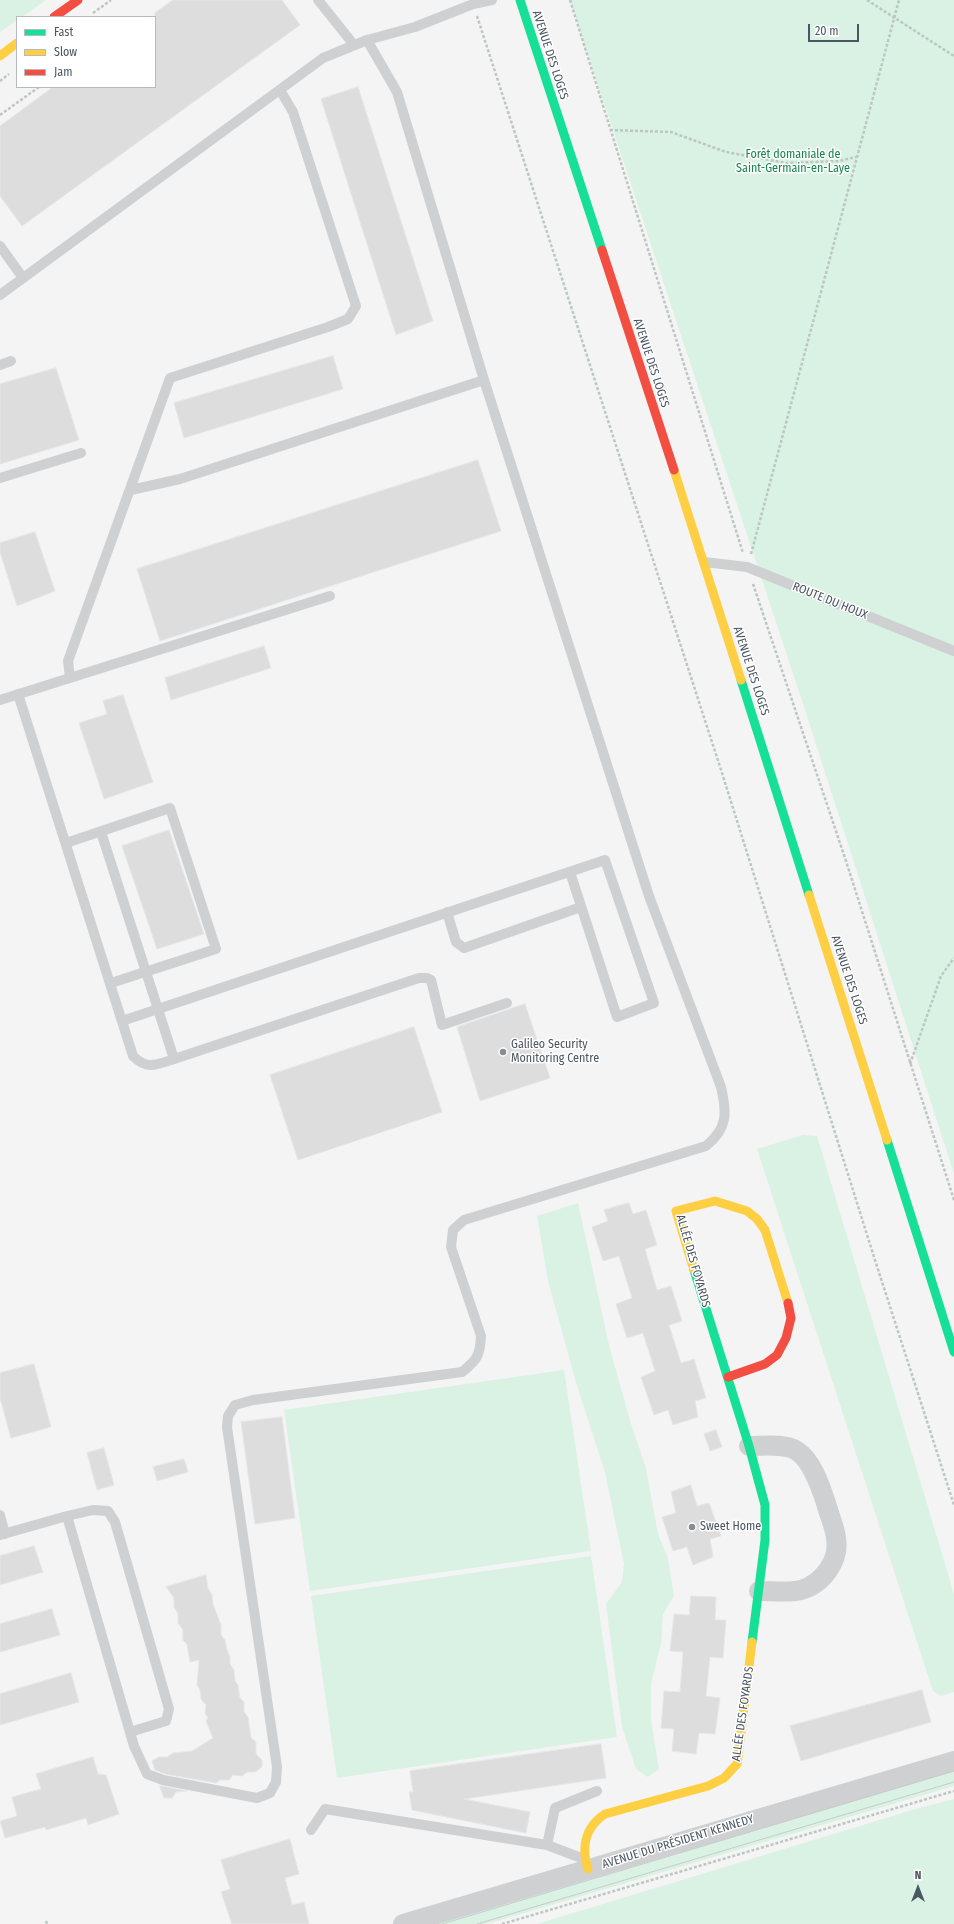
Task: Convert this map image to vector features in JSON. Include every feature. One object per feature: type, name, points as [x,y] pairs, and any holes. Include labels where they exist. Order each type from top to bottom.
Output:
[{"type":"main road","points":[[55,16],[78,0]]},
{"type":"main road","name":"AVENUE DES LOGES","points":[[520,0],[704,562],[954,1352]]},
{"type":"main road","points":[[0,56],[16,44]]},
{"type":"main road","name":"ALLÉE DES FOYARDS","points":[[586,1864],[584,1843],[588,1830],[596,1819],[604,1814],[708,1786],[721,1781],[731,1773],[737,1764],[765,1540],[765,1505],[749,1446],[676,1211],[715,1201],[732,1205],[747,1211],[757,1219],[765,1230],[787,1299],[791,1318],[786,1338],[777,1355],[765,1364],[728,1377]]},
{"type":"street","points":[[749,1446],[788,1447],[797,1450],[804,1457],[820,1484],[837,1539],[835,1556],[827,1572],[816,1582],[801,1590],[759,1591]]},
{"type":"street","name":"AVENUE DU PRÉSIDENT KENNEDY","points":[[403,1924],[586,1864],[954,1761]]},
{"type":"lane","points":[[318,0],[354,45]]},
{"type":"lane","points":[[0,295],[323,58],[367,40],[415,27],[474,4],[492,0]]},
{"type":"lane","points":[[67,1516],[134,1746],[147,1774],[163,1780],[257,1798],[270,1793],[276,1782],[277,1767],[228,1427],[228,1416],[236,1405],[253,1400],[462,1372],[474,1363],[480,1351],[481,1336],[451,1247],[453,1230],[464,1220],[706,1146],[716,1138],[724,1123],[725,1106],[721,1087],[649,896],[484,380],[397,92],[367,40]]},
{"type":"lane","points":[[70,678],[68,661],[131,490],[170,378],[328,327],[348,319],[356,306],[293,112],[280,90]]},
{"type":"lane","points":[[0,246],[23,278]]},
{"type":"lane","points":[[0,365],[11,361]]},
{"type":"lane","points":[[131,490],[180,480],[484,380]]},
{"type":"lane","points":[[0,478],[81,453]]},
{"type":"lane","name":"ROUTE DU HOUX","points":[[704,562],[747,567],[954,651]]},
{"type":"lane","points":[[0,700],[330,596]]},
{"type":"lane","points":[[18,694],[133,1056],[140,1063],[153,1065],[174,1060],[419,978],[427,978],[431,980],[442,1025],[507,1003]]},
{"type":"lane","points":[[66,843],[170,808],[216,949],[110,983]]},
{"type":"lane","points":[[101,832],[174,1060]]},
{"type":"lane","points":[[122,1021],[606,860],[654,1003],[617,1017],[570,872]]},
{"type":"lane","points":[[447,912],[456,942],[464,948],[581,907]]},
{"type":"lane","points":[[0,1515],[3,1535],[92,1510],[108,1511],[117,1530],[169,1709],[166,1721],[130,1732]]},
{"type":"lane","points":[[547,1845],[555,1808],[597,1790]]},
{"type":"lane","points":[[311,1830],[325,1809],[547,1845],[586,1864]]},
{"type":"path","points":[[89,16],[111,0]]},
{"type":"path","points":[[570,0],[747,567],[846,861],[954,1200]]},
{"type":"path","points":[[867,0],[954,56]]},
{"type":"path","points":[[747,567],[899,0]]},
{"type":"path","points":[[474,4],[719,766],[869,1242],[954,1505]]},
{"type":"path","points":[[0,115],[38,88]]},
{"type":"path","points":[[610,130],[671,132],[726,152],[786,163],[839,161],[856,157]]},
{"type":"path","points":[[910,1064],[941,976],[954,958]]},
{"type":"path","points":[[502,1924],[954,1791]]},
{"type":"green space","points":[[0,0],[46,0],[23,16],[16,16],[16,21],[0,32]]},
{"type":"green space","name":"Forêt domaniale de Saint-Germain-en-Laye","points":[[570,0],[954,0],[954,1174],[806,713]]},
{"type":"green space","points":[[803,1135],[817,1136],[954,1594],[954,1692],[941,1696],[933,1691],[757,1149]]},
{"type":"green space","points":[[578,1203],[609,1345],[630,1421],[646,1468],[658,1534],[668,1558],[674,1596],[663,1614],[661,1643],[651,1684],[651,1719],[659,1769],[648,1777],[636,1769],[622,1727],[606,1604],[622,1582],[624,1564],[605,1472],[577,1386],[548,1281],[537,1216]]},
{"type":"green space","points":[[564,1370],[591,1551],[310,1591],[284,1410]]},
{"type":"green space","points":[[591,1556],[617,1737],[337,1778],[311,1596]]},
{"type":"green space","points":[[954,1768],[954,1786],[487,1924],[428,1924]]},
{"type":"green space","points":[[954,1799],[954,1924],[537,1924],[919,1808]]},
{"type":"building","points":[[173,0],[282,0],[300,25],[22,226],[0,196],[0,126],[52,88],[156,88],[155,13]]},
{"type":"building","points":[[358,87],[433,321],[396,335],[321,99]]},
{"type":"building","points":[[333,356],[343,389],[184,438],[174,403]]},
{"type":"building","points":[[56,368],[79,440],[0,464],[0,384]]},
{"type":"building","points":[[478,460],[501,531],[160,641],[137,569]]},
{"type":"building","points":[[35,532],[55,591],[17,606],[0,552],[0,543]]},
{"type":"building","points":[[264,646],[271,668],[171,700],[165,678]]},
{"type":"building","points":[[123,695],[153,782],[104,799],[79,723],[107,714],[103,701]]},
{"type":"building","points":[[169,830],[204,934],[157,949],[122,846]]},
{"type":"building","name":"Galileo Security Monitoring Centre","points":[[525,1004],[550,1078],[480,1101],[457,1027]]},
{"type":"building","points":[[414,1027],[442,1112],[298,1160],[270,1075]]},
{"type":"building","points":[[629,1203],[633,1214],[646,1210],[657,1245],[645,1249],[657,1290],[671,1286],[682,1321],[669,1325],[681,1363],[694,1359],[706,1398],[695,1401],[698,1417],[673,1425],[668,1410],[654,1415],[641,1377],[655,1371],[643,1333],[627,1338],[616,1304],[632,1298],[619,1256],[603,1261],[592,1227],[608,1221],[604,1210]]},
{"type":"building","points":[[34,1364],[51,1427],[11,1438],[0,1398],[0,1373]]},
{"type":"building","points":[[282,1417],[295,1518],[255,1524],[241,1422]]},
{"type":"building","points":[[716,1430],[722,1447],[710,1451],[704,1434]]},
{"type":"building","points":[[104,1448],[114,1485],[97,1490],[87,1453]]},
{"type":"building","points":[[184,1459],[188,1472],[157,1481],[153,1467]]},
{"type":"building","name":"Sweet Home","points":[[691,1485],[697,1506],[709,1503],[721,1536],[710,1539],[713,1557],[693,1565],[687,1547],[673,1551],[662,1517],[676,1513],[671,1492]]},
{"type":"building","points":[[34,1546],[43,1572],[0,1585],[0,1556]]},
{"type":"building","points":[[206,1575],[208,1588],[212,1595],[213,1604],[221,1625],[221,1635],[225,1640],[230,1657],[230,1664],[234,1670],[235,1681],[238,1685],[240,1698],[244,1702],[244,1712],[248,1717],[251,1738],[256,1742],[256,1754],[262,1760],[262,1767],[255,1772],[247,1772],[242,1776],[233,1775],[229,1780],[220,1780],[216,1783],[165,1774],[155,1770],[152,1761],[159,1757],[167,1757],[173,1753],[192,1751],[213,1738],[206,1721],[208,1718],[205,1713],[206,1705],[201,1699],[200,1690],[197,1685],[199,1660],[190,1662],[187,1644],[183,1640],[183,1630],[178,1623],[178,1614],[174,1607],[174,1598],[166,1587]]},
{"type":"building","points":[[691,1596],[716,1597],[715,1620],[726,1620],[723,1658],[710,1657],[706,1696],[720,1698],[715,1734],[699,1733],[696,1754],[672,1751],[674,1729],[661,1728],[664,1691],[680,1692],[683,1652],[670,1651],[674,1614],[689,1615]]},
{"type":"building","points":[[52,1609],[60,1635],[0,1652],[0,1624]]},
{"type":"building","points":[[71,1673],[79,1702],[0,1725],[0,1694]]},
{"type":"building","points":[[922,1690],[931,1722],[801,1761],[790,1726]]},
{"type":"building","points":[[601,1744],[606,1778],[464,1799],[530,1812],[526,1833],[412,1810],[409,1792],[413,1792],[410,1771]]},
{"type":"building","points":[[93,1757],[98,1774],[106,1775],[119,1814],[88,1825],[86,1818],[46,1830],[45,1827],[5,1838],[0,1821],[17,1816],[12,1797],[41,1789],[36,1774]]},
{"type":"building","points":[[160,1786],[187,1791],[176,1792],[172,1798],[164,1798]]},
{"type":"building","points":[[290,1839],[299,1874],[285,1878],[292,1905],[304,1902],[309,1924],[232,1924],[221,1892],[230,1889],[221,1860]]},
{"type":"tram line","points":[[442,1924],[954,1771]]},
{"type":"tram line","points":[[477,1924],[954,1782]]},
{"type":"traffic: fast","points":[[520,0],[602,250]]},
{"type":"traffic: fast","points":[[741,680],[809,895]]},
{"type":"traffic: fast","points":[[887,1140],[954,1352]]},
{"type":"traffic: fast","points":[[694,1270],[749,1446],[765,1505],[765,1540],[752,1642]]},
{"type":"traffic: slow","points":[[0,56],[16,44]]},
{"type":"traffic: slow","points":[[674,470],[741,680]]},
{"type":"traffic: slow","points":[[809,895],[887,1140]]},
{"type":"traffic: slow","points":[[694,1270],[676,1211],[715,1201],[747,1211],[757,1219],[765,1230],[788,1303]]},
{"type":"traffic: slow","points":[[588,1869],[585,1853],[586,1838],[593,1825],[605,1814],[708,1786],[724,1778],[737,1764],[752,1642]]},
{"type":"traffic: jam","points":[[55,16],[78,0]]},
{"type":"traffic: jam","points":[[602,250],[674,470]]},
{"type":"traffic: jam","points":[[728,1377],[765,1364],[777,1355],[786,1338],[791,1318],[788,1303]]},
{"type":"place","name":"Galileo Security Monitoring Centre","points":[[503,1052]]},
{"type":"place","name":"Sweet Home","points":[[692,1527]]}]
